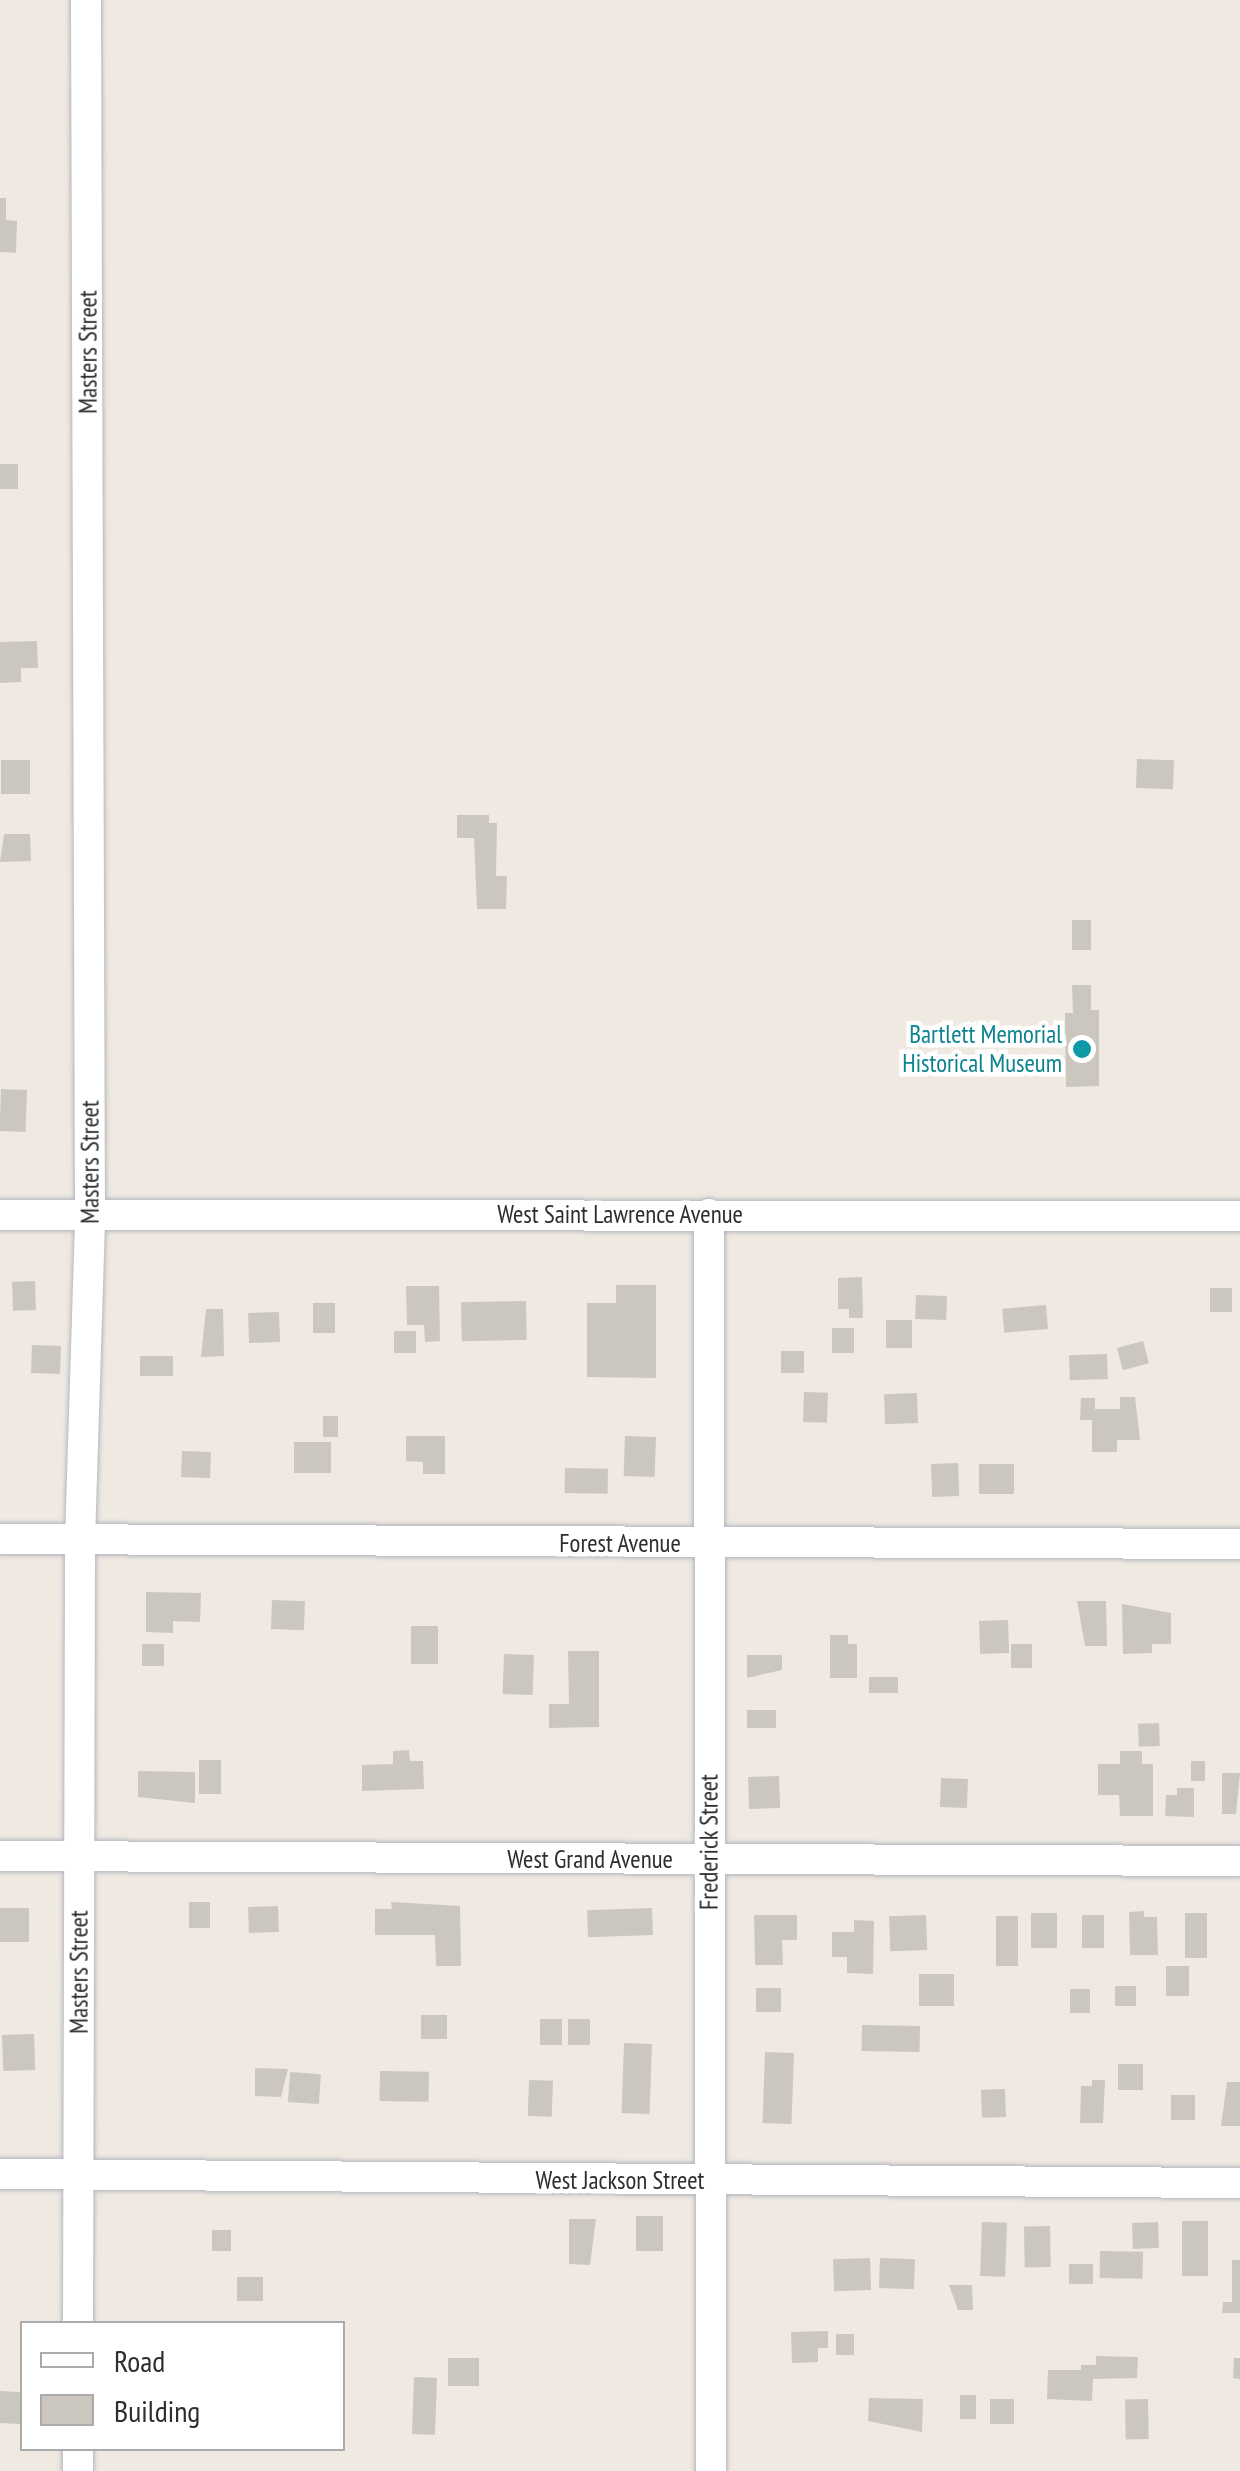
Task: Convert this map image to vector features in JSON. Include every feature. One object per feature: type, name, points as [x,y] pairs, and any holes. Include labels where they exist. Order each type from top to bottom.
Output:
[{"type":"street","name":"Masters Street","points":[[78,2321],[80,1540],[90,1216],[86,0]]},
{"type":"street","name":"Frederick Street","points":[[709,1214],[711,2471]]},
{"type":"street","name":"West Saint Lawrence Avenue","points":[[0,1215],[1240,1216]]},
{"type":"street","name":"Forest Avenue","points":[[0,1539],[1240,1544]]},
{"type":"street","name":"West Grand Avenue","points":[[0,1856],[1240,1862]]},
{"type":"street","name":"West Jackson Street","points":[[0,2174],[1240,2183]]},
{"type":"building","points":[[0,198],[6,198],[6,220],[17,221],[16,253],[0,252]]},
{"type":"building","points":[[0,464],[18,464],[18,489],[0,489]]},
{"type":"building","points":[[37,641],[38,668],[21,668],[21,682],[0,683],[0,642]]},
{"type":"building","points":[[1137,759],[1174,760],[1173,789],[1136,788]]},
{"type":"building","points":[[1,760],[30,760],[30,794],[1,794]]},
{"type":"building","points":[[457,815],[489,815],[489,823],[497,823],[496,876],[507,876],[506,909],[477,909],[474,838],[457,838]]},
{"type":"building","points":[[4,834],[30,834],[31,861],[0,862]]},
{"type":"building","points":[[1072,920],[1091,920],[1091,950],[1072,950]]},
{"type":"building","name":"Bartlett Memorial Historical Museum","points":[[1072,985],[1091,985],[1091,1010],[1099,1010],[1099,1086],[1066,1087],[1065,1013],[1073,1013]]},
{"type":"building","points":[[1,1089],[27,1090],[26,1132],[0,1131]]},
{"type":"building","points":[[862,1277],[863,1318],[849,1318],[849,1309],[838,1309],[838,1278]]},
{"type":"building","points":[[35,1281],[36,1310],[13,1311],[12,1282]]},
{"type":"building","points":[[616,1285],[656,1285],[656,1378],[587,1377],[587,1303],[616,1303]]},
{"type":"building","points":[[406,1286],[439,1286],[440,1341],[425,1342],[424,1325],[407,1325]]},
{"type":"building","points":[[1210,1288],[1232,1288],[1232,1312],[1210,1312]]},
{"type":"building","points":[[916,1295],[947,1296],[946,1320],[915,1319]]},
{"type":"building","points":[[526,1301],[527,1340],[462,1341],[461,1302]]},
{"type":"building","points":[[313,1303],[335,1303],[335,1333],[313,1333]]},
{"type":"building","points":[[1046,1305],[1048,1329],[1004,1333],[1002,1309]]},
{"type":"building","points":[[206,1309],[223,1309],[224,1356],[201,1357]]},
{"type":"building","points":[[279,1312],[280,1342],[249,1343],[248,1313]]},
{"type":"building","points":[[886,1320],[912,1320],[912,1348],[886,1348]]},
{"type":"building","points":[[832,1328],[854,1328],[854,1353],[832,1353]]},
{"type":"building","points":[[394,1331],[416,1331],[416,1353],[394,1353]]},
{"type":"building","points":[[1143,1341],[1149,1363],[1123,1370],[1117,1348]]},
{"type":"building","points":[[32,1345],[61,1346],[60,1374],[31,1373]]},
{"type":"building","points":[[781,1351],[804,1351],[804,1373],[781,1373]]},
{"type":"building","points":[[1107,1354],[1108,1379],[1070,1380],[1069,1355]]},
{"type":"building","points":[[140,1356],[173,1356],[173,1376],[140,1376]]},
{"type":"building","points":[[804,1392],[828,1393],[827,1423],[803,1422]]},
{"type":"building","points":[[917,1393],[918,1423],[885,1424],[884,1394]]},
{"type":"building","points":[[1120,1397],[1135,1397],[1140,1440],[1117,1440],[1117,1452],[1092,1452],[1092,1420],[1080,1420],[1081,1398],[1095,1398],[1095,1409],[1120,1409]]},
{"type":"building","points":[[323,1416],[338,1416],[338,1437],[323,1437]]},
{"type":"building","points":[[406,1436],[445,1436],[445,1474],[423,1474],[423,1462],[406,1461]]},
{"type":"building","points":[[625,1436],[656,1437],[655,1477],[624,1476]]},
{"type":"building","points":[[294,1442],[331,1442],[331,1473],[294,1473]]},
{"type":"building","points":[[182,1451],[211,1452],[210,1478],[181,1477]]},
{"type":"building","points":[[958,1463],[959,1496],[932,1497],[931,1464]]},
{"type":"building","points":[[979,1464],[1014,1464],[1014,1494],[979,1494]]},
{"type":"building","points":[[565,1468],[608,1469],[608,1494],[565,1493]]},
{"type":"building","points":[[146,1592],[201,1593],[200,1622],[173,1621],[173,1633],[146,1632]]},
{"type":"building","points":[[272,1600],[305,1601],[304,1630],[271,1629]]},
{"type":"building","points":[[1077,1601],[1106,1601],[1107,1646],[1085,1646]]},
{"type":"building","points":[[1122,1604],[1171,1613],[1171,1644],[1152,1644],[1152,1653],[1123,1654]]},
{"type":"building","points":[[1008,1620],[1009,1653],[980,1654],[979,1621]]},
{"type":"building","points":[[411,1626],[438,1626],[438,1664],[411,1664]]},
{"type":"building","points":[[830,1635],[848,1635],[848,1644],[857,1644],[857,1678],[830,1678]]},
{"type":"building","points":[[142,1644],[164,1644],[164,1666],[142,1666]]},
{"type":"building","points":[[1011,1644],[1032,1644],[1032,1668],[1011,1668]]},
{"type":"building","points":[[568,1651],[599,1651],[599,1727],[549,1728],[549,1704],[569,1704]]},
{"type":"building","points":[[504,1654],[534,1655],[533,1695],[503,1694]]},
{"type":"building","points":[[747,1655],[782,1655],[782,1670],[747,1678]]},
{"type":"building","points":[[869,1677],[898,1677],[898,1693],[869,1693]]},
{"type":"building","points":[[747,1710],[776,1710],[776,1728],[747,1728]]},
{"type":"building","points":[[1159,1723],[1160,1746],[1139,1747],[1138,1724]]},
{"type":"building","points":[[409,1750],[410,1761],[423,1761],[424,1789],[362,1791],[362,1765],[393,1764],[393,1751]]},
{"type":"building","points":[[1120,1751],[1142,1751],[1142,1764],[1153,1764],[1153,1816],[1120,1816],[1119,1795],[1098,1795],[1098,1764],[1120,1764]]},
{"type":"building","points":[[199,1760],[221,1760],[221,1794],[199,1794]]},
{"type":"building","points":[[1191,1761],[1205,1761],[1205,1781],[1191,1781]]},
{"type":"building","points":[[138,1771],[195,1772],[195,1803],[138,1797]]},
{"type":"building","points":[[1222,1773],[1240,1773],[1236,1814],[1222,1814]]},
{"type":"building","points":[[779,1776],[780,1808],[749,1809],[748,1777]]},
{"type":"building","points":[[941,1778],[968,1779],[967,1808],[940,1807]]},
{"type":"building","points":[[1177,1788],[1194,1788],[1194,1817],[1165,1816],[1166,1795],[1177,1795]]},
{"type":"building","points":[[189,1902],[210,1902],[210,1928],[189,1928]]},
{"type":"building","points":[[391,1902],[460,1906],[461,1966],[436,1966],[435,1935],[375,1935],[375,1909],[392,1909]]},
{"type":"building","points":[[278,1906],[279,1932],[249,1933],[248,1907]]},
{"type":"building","points":[[0,1908],[29,1908],[29,1942],[0,1942]]},
{"type":"building","points":[[652,1908],[653,1935],[588,1937],[587,1910]]},
{"type":"building","points":[[1144,1911],[1144,1917],[1157,1917],[1158,1955],[1130,1955],[1129,1912]]},
{"type":"building","points":[[1031,1913],[1057,1913],[1057,1948],[1031,1948]]},
{"type":"building","points":[[1185,1913],[1207,1913],[1207,1958],[1185,1958]]},
{"type":"building","points":[[754,1915],[797,1915],[797,1940],[782,1940],[783,1965],[755,1965]]},
{"type":"building","points":[[926,1915],[927,1950],[890,1951],[889,1916]]},
{"type":"building","points":[[1082,1915],[1104,1915],[1104,1948],[1082,1948]]},
{"type":"building","points":[[996,1916],[1018,1916],[1018,1966],[996,1966]]},
{"type":"building","points":[[854,1920],[874,1921],[873,1974],[847,1973],[847,1957],[832,1957],[832,1932],[854,1932]]},
{"type":"building","points":[[1166,1966],[1189,1966],[1189,1996],[1166,1996]]},
{"type":"building","points":[[919,1974],[954,1974],[954,2006],[919,2006]]},
{"type":"building","points":[[1115,1986],[1136,1986],[1136,2006],[1115,2006]]},
{"type":"building","points":[[756,1988],[781,1988],[781,2012],[756,2012]]},
{"type":"building","points":[[1070,1989],[1090,1989],[1090,2013],[1070,2013]]},
{"type":"building","points":[[421,2015],[447,2015],[447,2039],[421,2039]]},
{"type":"building","points":[[540,2019],[562,2019],[562,2045],[540,2045]]},
{"type":"building","points":[[568,2019],[590,2019],[590,2045],[568,2045]]},
{"type":"building","points":[[862,2025],[920,2026],[920,2052],[862,2051]]},
{"type":"building","points":[[34,2034],[35,2070],[3,2071],[2,2035]]},
{"type":"building","points":[[624,2043],[652,2044],[650,2114],[622,2113]]},
{"type":"building","points":[[765,2052],[794,2053],[792,2124],[763,2123]]},
{"type":"building","points":[[1118,2064],[1143,2064],[1143,2090],[1118,2090]]},
{"type":"building","points":[[255,2068],[288,2069],[281,2097],[255,2096]]},
{"type":"building","points":[[380,2071],[429,2072],[428,2102],[379,2101]]},
{"type":"building","points":[[290,2072],[321,2074],[319,2104],[288,2102]]},
{"type":"building","points":[[529,2080],[553,2081],[552,2117],[528,2116]]},
{"type":"building","points":[[1092,2080],[1105,2080],[1103,2123],[1080,2123],[1081,2086],[1092,2086]]},
{"type":"building","points":[[1227,2082],[1240,2082],[1240,2126],[1221,2126]]},
{"type":"building","points":[[1005,2089],[1006,2117],[982,2118],[981,2090]]},
{"type":"building","points":[[1171,2095],[1195,2095],[1195,2120],[1171,2120]]},
{"type":"building","points":[[636,2216],[663,2216],[663,2251],[636,2251]]},
{"type":"building","points":[[569,2219],[596,2219],[590,2265],[569,2264]]},
{"type":"building","points":[[1182,2221],[1208,2221],[1208,2276],[1182,2276]]},
{"type":"building","points":[[982,2222],[1007,2223],[1005,2277],[980,2276]]},
{"type":"building","points":[[1158,2222],[1159,2248],[1133,2249],[1132,2223]]},
{"type":"building","points":[[1024,2226],[1050,2226],[1051,2267],[1025,2267]]},
{"type":"building","points":[[212,2230],[231,2230],[231,2251],[212,2251]]},
{"type":"building","points":[[1100,2251],[1143,2252],[1143,2279],[1100,2278]]},
{"type":"building","points":[[870,2258],[871,2290],[834,2291],[833,2259]]},
{"type":"building","points":[[880,2258],[915,2259],[914,2289],[879,2288]]},
{"type":"building","points":[[1232,2260],[1240,2260],[1240,2313],[1222,2313],[1223,2302],[1232,2302]]},
{"type":"building","points":[[1069,2264],[1093,2264],[1093,2284],[1069,2284]]},
{"type":"building","points":[[237,2277],[263,2277],[263,2301],[237,2301]]},
{"type":"building","points":[[949,2285],[972,2285],[973,2310],[958,2310]]},
{"type":"building","points":[[828,2331],[828,2348],[818,2348],[818,2362],[792,2363],[791,2332]]},
{"type":"building","points":[[836,2334],[854,2334],[854,2355],[836,2355]]},
{"type":"building","points":[[1096,2356],[1138,2357],[1137,2378],[1093,2379],[1092,2401],[1047,2399],[1048,2370],[1081,2370],[1081,2365],[1096,2365]]},
{"type":"building","points":[[448,2358],[479,2358],[479,2386],[448,2386]]},
{"type":"building","points":[[1234,2358],[1240,2358],[1240,2379],[1233,2378]]},
{"type":"building","points":[[414,2377],[437,2378],[435,2435],[412,2434]]},
{"type":"building","points":[[0,2391],[20,2392],[20,2424],[0,2423]]},
{"type":"building","points":[[960,2395],[976,2395],[976,2419],[960,2419]]},
{"type":"building","points":[[869,2398],[923,2399],[922,2432],[868,2421]]},
{"type":"building","points":[[990,2399],[1014,2399],[1014,2424],[990,2424]]},
{"type":"building","points":[[1125,2399],[1148,2399],[1149,2439],[1126,2439]]},
{"type":"place","name":"Bartlett Memorial Historical Museum","points":[[1082,1049]]}]
